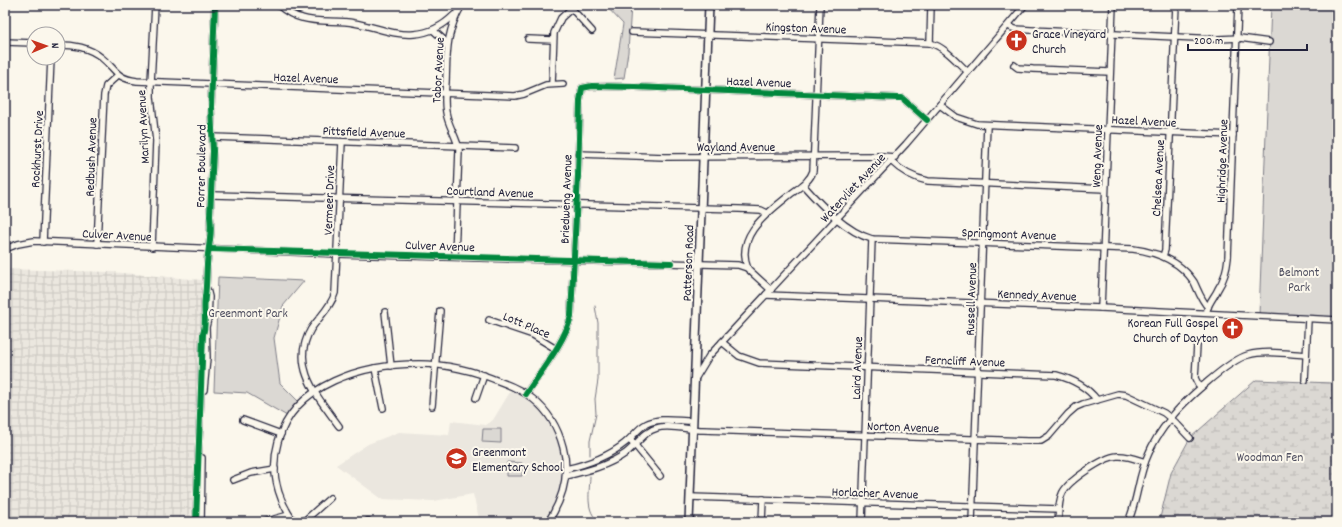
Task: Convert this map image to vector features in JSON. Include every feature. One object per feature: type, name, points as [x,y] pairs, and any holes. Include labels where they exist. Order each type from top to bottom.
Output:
[{"type":"main road","name":"Patterson Road","points":[[689,522],[709,5]]},
{"type":"street","name":"Marilyn Avenue","points":[[152,247],[156,141],[151,97],[151,82],[155,5]]},
{"type":"street","name":"Forrer Boulevard","points":[[201,522],[204,385],[206,380],[207,358],[206,327],[204,318],[212,195],[213,137],[211,114],[215,5]]},
{"type":"street","points":[[278,5],[291,14],[308,20],[355,23],[402,34],[420,34],[433,30],[450,20],[459,11]]},
{"type":"street","name":"Tabor Avenue","points":[[456,256],[459,147],[447,117],[445,93],[447,48],[450,30],[462,5]]},
{"type":"street","points":[[748,269],[745,250],[749,234],[767,213],[803,185],[812,175],[820,5]]},
{"type":"street","points":[[930,43],[931,5]]},
{"type":"street","name":"Watervliet Avenue","points":[[694,382],[704,362],[893,159],[1025,5]]},
{"type":"street","name":"Weng Avenue","points":[[1101,308],[1112,5]]},
{"type":"street","name":"Chelsea Avenue","points":[[1163,256],[1165,250],[1176,5]]},
{"type":"street","name":"Highridge Avenue","points":[[1207,310],[1221,285],[1228,262],[1238,5]]},
{"type":"street","points":[[552,84],[553,40],[558,23],[573,7],[592,31]]},
{"type":"street","points":[[1008,26],[1015,29],[1026,30],[1174,37],[1237,38],[1269,42]]},
{"type":"street","points":[[433,30],[443,39],[447,48]]},
{"type":"street","name":"Kingston Avenue","points":[[632,32],[930,43],[935,44],[944,50],[968,72]]},
{"type":"street","points":[[528,39],[553,40]]},
{"type":"street","points":[[5,42],[26,43]]},
{"type":"street","name":"Hazel Avenue","points":[[66,45],[75,46],[88,50],[102,58],[118,75],[128,80],[151,82],[271,88],[515,96],[546,85],[563,84]]},
{"type":"street","points":[[1014,65],[1018,68],[1110,72]]},
{"type":"street","name":"Rockhurst Drive","points":[[43,242],[51,66]]},
{"type":"street","name":"Redbush Avenue","points":[[97,244],[104,95],[106,86],[118,75]]},
{"type":"street","name":"Hazel Avenue","points":[[582,88],[592,86],[902,98],[927,120]]},
{"type":"street","name":"Briedweng Avenue","points":[[526,394],[567,330],[571,316],[580,101],[582,88]]},
{"type":"street","name":"Hazel Avenue","points":[[940,105],[964,121],[987,125],[1233,135]]},
{"type":"street","name":"Russell Avenue","points":[[972,522],[987,125]]},
{"type":"street","name":"Pittsfield Avenue","points":[[213,137],[515,148]]},
{"type":"street","name":"Vermeer Drive","points":[[339,426],[314,391],[306,374],[303,363],[303,352],[310,331],[334,299],[342,142]]},
{"type":"street","name":"Wayland Avenue","points":[[578,154],[665,157],[882,156],[893,159]]},
{"type":"street","points":[[893,159],[907,174],[918,179],[937,182],[1106,189]]},
{"type":"street","name":"Springmont Avenue","points":[[803,185],[851,230],[872,239],[1143,250],[1163,256],[1178,264],[1189,275],[1207,310]]},
{"type":"street","name":"Courtland Avenue","points":[[212,195],[761,210],[767,213]]},
{"type":"street","name":"Laird Avenue","points":[[862,522],[872,239]]},
{"type":"street","name":"Culver Avenue","points":[[5,249],[26,242],[43,242],[337,254],[456,256],[740,265],[748,269],[771,290]]},
{"type":"street","name":"Kennedy Avenue","points":[[766,295],[1101,308],[1207,310],[1308,319],[1337,320]]},
{"type":"street","points":[[432,406],[440,311]]},
{"type":"street","points":[[385,312],[391,366]]},
{"type":"street","points":[[1305,380],[1308,319]]},
{"type":"street","name":"Lott Place","points":[[489,320],[533,335],[556,349]]},
{"type":"street","name":"Forrer Boulevard","points":[[196,522],[203,334],[206,327]]},
{"type":"street","name":"Ferncliff Avenue","points":[[722,342],[739,356],[759,363],[1056,375],[1080,385],[1097,400]]},
{"type":"street","points":[[1196,345],[1195,378],[1201,388]]},
{"type":"street","points":[[1128,522],[1135,506],[1145,462],[1153,445],[1171,418],[1201,388],[1235,361],[1247,355],[1261,353],[1306,355]]},
{"type":"street","points":[[294,522],[289,515],[279,492],[275,470],[276,450],[280,434],[298,405],[314,391],[336,380],[375,368],[419,364],[458,368],[484,375],[513,387],[526,394],[538,404],[553,423],[561,441],[566,468],[566,476],[560,501],[548,522]]},
{"type":"street","points":[[375,368],[383,408]]},
{"type":"street","points":[[476,398],[484,375]]},
{"type":"street","points":[[1097,400],[1118,394],[1126,395],[1159,409],[1171,418],[1190,438]]},
{"type":"street","name":"Norton Avenue","points":[[566,476],[604,465],[626,453],[649,431],[656,428],[666,427],[692,430],[1028,442],[1040,441],[1049,436],[1072,410],[1083,404],[1097,400]]},
{"type":"street","points":[[243,420],[280,434]]},
{"type":"street","points":[[566,468],[580,466],[602,458],[630,440],[647,423],[666,420],[692,421]]},
{"type":"street","points":[[630,440],[660,476]]},
{"type":"street","points":[[1058,522],[1062,493],[1072,481],[1105,460],[1117,456],[1145,462]]},
{"type":"street","points":[[232,480],[252,473],[275,470]]},
{"type":"street","name":"Horlacher Avenue","points":[[690,497],[1059,509]]},
{"type":"street","points":[[303,522],[330,498]]},
{"type":"street","points":[[762,522],[763,499]]},
{"type":"street","points":[[263,522],[289,515]]},
{"type":"shaded area","points":[[5,269],[111,272],[202,280],[191,522],[5,522]]},
{"type":"shaded area","name":"Greenmont Elementary School","points":[[513,387],[546,412],[561,441],[566,476],[548,522],[480,522],[473,494],[434,501],[382,499],[336,465],[368,444],[399,432],[449,435],[451,421],[486,425],[493,420]]},
{"type":"green space","points":[[605,5],[631,5],[628,52],[624,78],[614,79],[623,24]]},
{"type":"green space","name":"Belmont Park","points":[[1271,5],[1337,5],[1337,320],[1259,315]]},
{"type":"green space","name":"Greenmont Park","points":[[218,277],[304,281],[283,306],[274,338],[280,383],[298,401],[287,416],[247,393],[214,391]]},
{"type":"green space","name":"Woodman Fen","points":[[1256,380],[1332,383],[1337,522],[1159,522],[1171,473],[1190,438]]},
{"type":"green space","points":[[483,429],[501,429],[501,443],[482,442]]},
{"type":"green space","points":[[507,462],[522,463],[522,476],[507,476]]},
{"type":"waterway","points":[[590,455],[590,441],[596,414],[595,399],[598,380],[598,323],[595,306]]},
{"type":"waterway","points":[[590,476],[590,507],[595,518],[600,522]]},
{"type":"cycle path","points":[[196,522],[203,334],[205,325],[207,259],[211,230],[210,216],[213,151],[211,107],[215,5]]},
{"type":"cycle path","points":[[526,394],[564,336],[571,316],[580,101],[582,88],[592,86],[635,87],[902,98],[927,120]]},
{"type":"cycle path","points":[[209,249],[671,263]]},
{"type":"place","name":"Grace Vineyard Church","points":[[1017,40]]},
{"type":"place","name":"Korean Full Gospel Church of Dayton","points":[[1233,329]]},
{"type":"place","name":"Greenmont Elementary School","points":[[456,458]]}]
